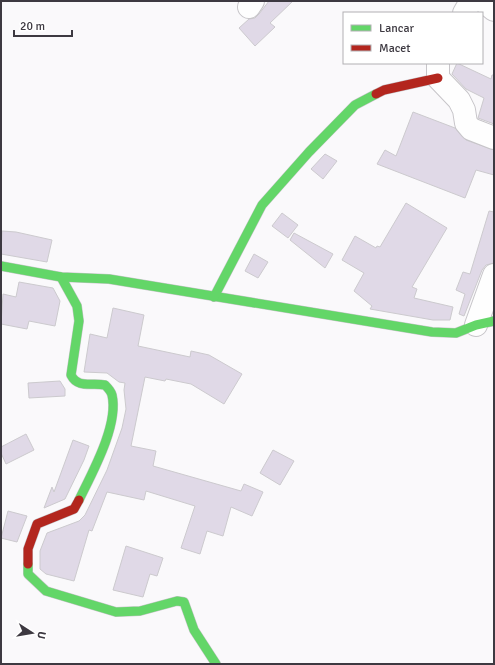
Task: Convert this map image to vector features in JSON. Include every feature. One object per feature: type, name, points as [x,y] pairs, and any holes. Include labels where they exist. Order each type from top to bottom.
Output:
[{"type":"street","points":[[465,12],[472,1]]},
{"type":"street","points":[[483,1],[494,10]]},
{"type":"street","points":[[214,297],[262,205],[309,152],[354,105],[384,90],[438,71],[459,100],[464,110],[466,123],[471,129],[494,138]]},
{"type":"street","points":[[1,266],[61,277],[110,279],[432,332],[456,333],[485,323],[494,275]]},
{"type":"street","points":[[61,277],[77,306],[79,321],[71,375],[73,381],[77,384],[104,385],[112,392],[113,404],[100,459],[74,509],[37,524],[28,549],[28,574],[46,592],[116,612],[140,611],[177,601],[184,602],[189,609],[191,624],[194,630],[216,664]]},
{"type":"building","points":[[269,1],[293,1],[270,23],[275,27],[255,46],[239,28],[249,19],[255,18]]},
{"type":"building","points":[[457,64],[459,64],[491,79],[492,75],[494,75],[494,124],[478,118],[484,98],[466,89],[452,74]]},
{"type":"building","points":[[413,112],[455,128],[466,140],[494,150],[494,175],[476,170],[465,198],[377,164],[385,150],[396,156]]},
{"type":"building","points":[[325,154],[337,161],[323,179],[311,169]]},
{"type":"building","points":[[406,203],[447,228],[412,287],[417,289],[414,298],[453,307],[450,320],[433,320],[370,309],[372,306],[354,291],[364,273],[342,260],[355,236],[376,248],[377,246],[380,247]]},
{"type":"building","points":[[489,211],[494,212],[494,263],[486,265],[482,270],[464,316],[459,314],[465,294],[456,290],[463,272],[470,274]]},
{"type":"building","points":[[282,213],[298,225],[288,238],[272,226]]},
{"type":"building","points":[[2,231],[16,232],[52,240],[47,262],[1,254]]},
{"type":"building","points":[[294,233],[333,254],[325,268],[290,240]]},
{"type":"building","points":[[254,254],[268,262],[258,278],[245,271]]},
{"type":"building","points":[[19,282],[53,288],[60,301],[55,326],[29,321],[27,329],[1,324],[3,294],[16,297]]},
{"type":"building","points":[[113,308],[144,315],[138,346],[190,357],[191,351],[209,355],[242,374],[224,404],[191,384],[145,377],[131,446],[156,451],[153,466],[241,491],[244,484],[263,492],[252,516],[231,507],[223,536],[207,531],[200,554],[181,548],[195,506],[146,491],[144,500],[107,492],[92,531],[89,530],[74,581],[46,574],[40,569],[40,551],[47,533],[79,521],[85,515],[107,470],[122,428],[126,409],[124,390],[125,383],[119,382],[107,373],[84,372],[90,334],[107,338]]},
{"type":"building","points":[[60,381],[65,389],[65,396],[29,398],[28,383]]},
{"type":"building","points":[[26,434],[34,450],[6,464],[1,453],[1,447]]},
{"type":"building","points":[[73,440],[89,446],[84,460],[65,499],[44,508],[52,487],[54,492]]},
{"type":"building","points":[[273,450],[294,461],[280,485],[260,473]]},
{"type":"building","points":[[8,511],[27,516],[17,542],[1,538]]},
{"type":"building","points":[[126,546],[163,558],[157,576],[150,574],[143,597],[113,590]]},
{"type":"traffic: fast","points":[[214,297],[262,205],[309,152],[355,105],[376,94]]},
{"type":"traffic: fast","points":[[1,266],[61,277],[109,279],[432,332],[456,333],[476,325],[494,321]]},
{"type":"traffic: fast","points":[[61,277],[77,306],[79,321],[71,375],[81,384],[105,385],[112,394],[112,420],[108,434],[97,463],[79,500]]},
{"type":"traffic: fast","points":[[28,564],[28,574],[46,591],[116,612],[140,611],[177,601],[184,602],[194,630],[216,664]]},
{"type":"traffic: jam","points":[[376,94],[384,90],[438,78]]},
{"type":"traffic: jam","points":[[28,564],[28,549],[37,524],[74,509],[79,500]]}]
